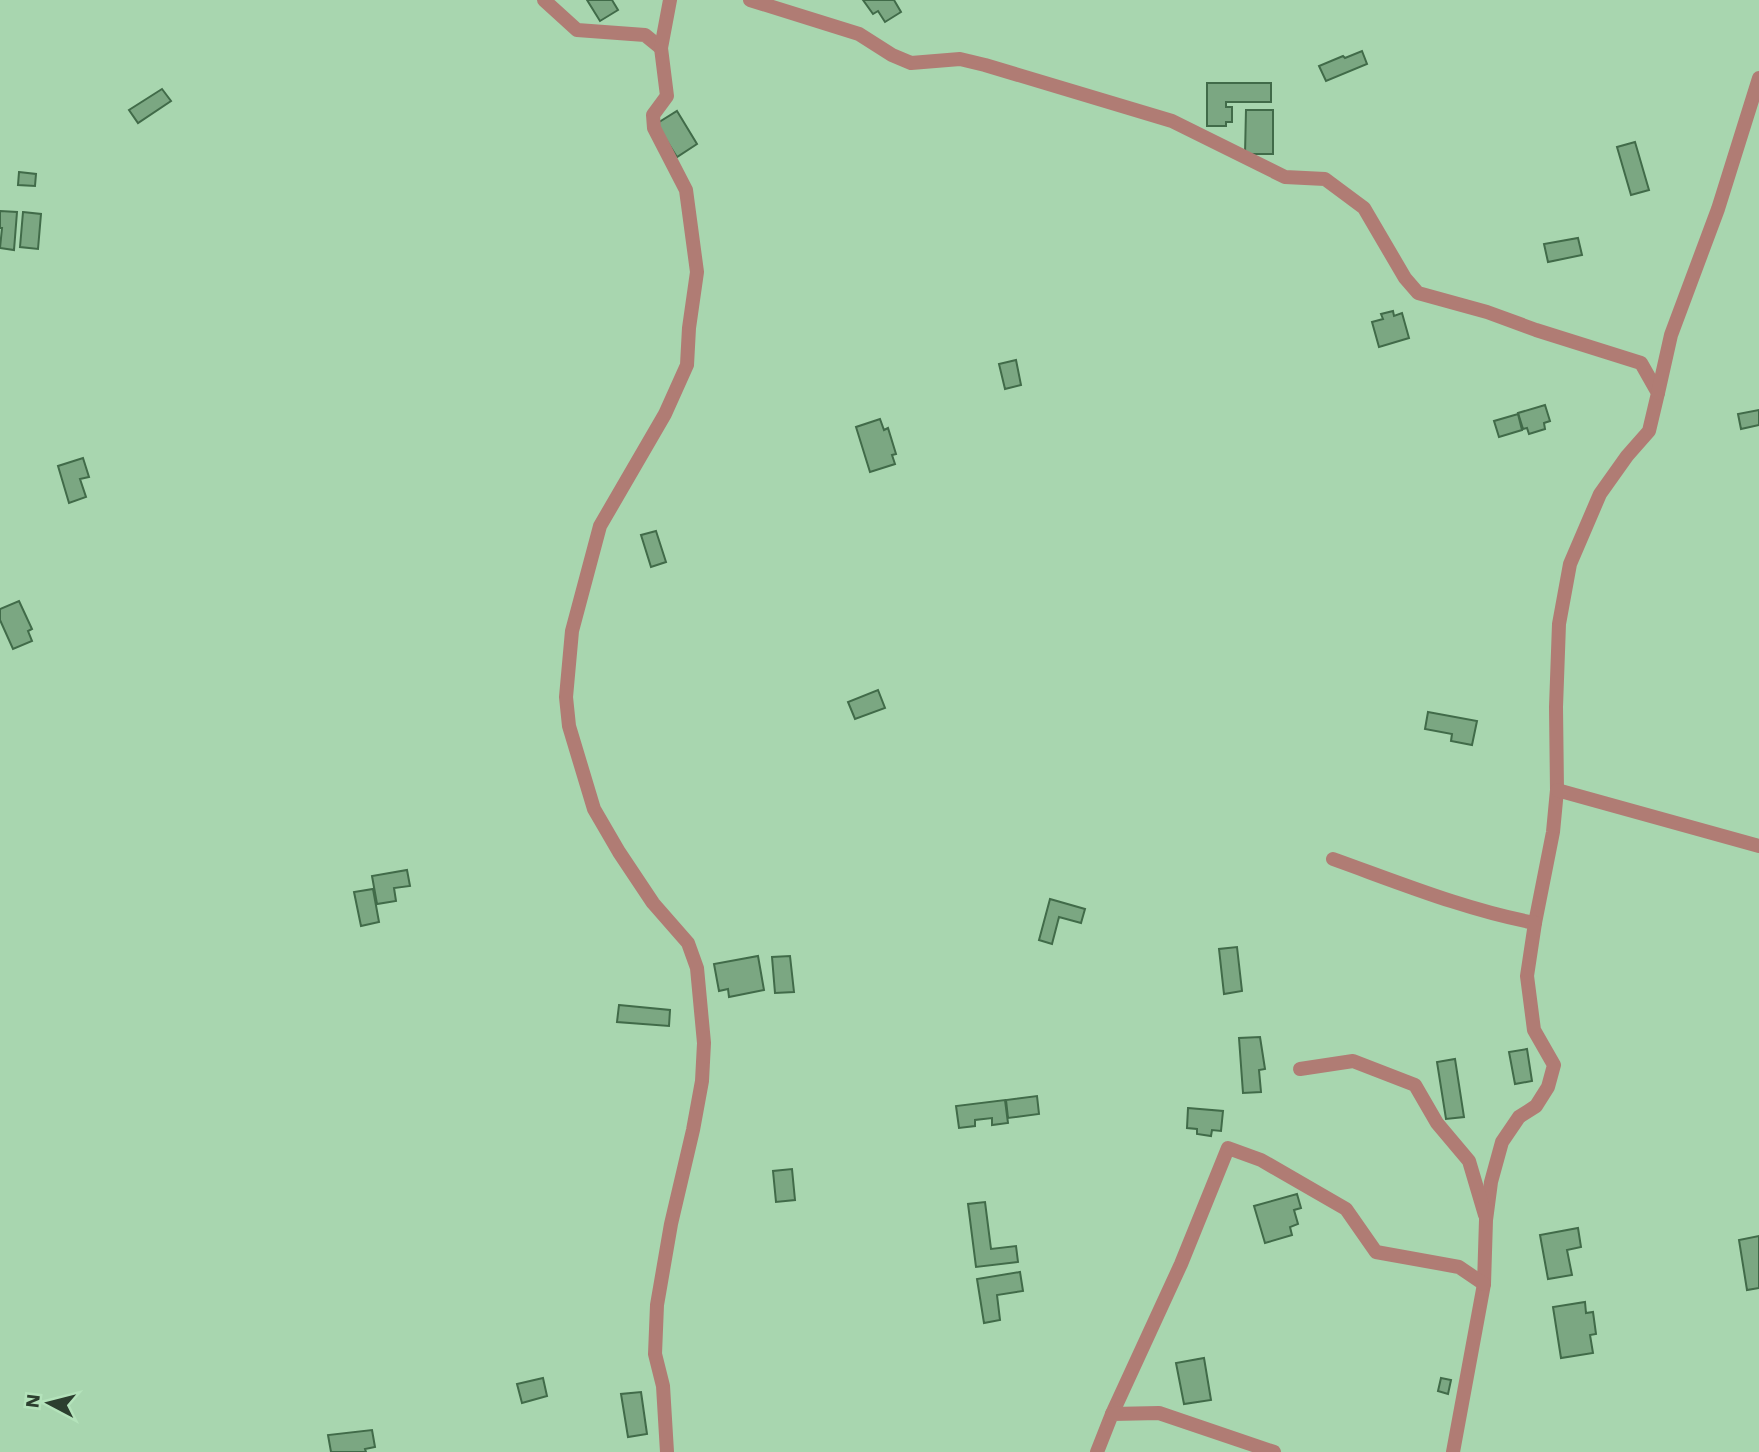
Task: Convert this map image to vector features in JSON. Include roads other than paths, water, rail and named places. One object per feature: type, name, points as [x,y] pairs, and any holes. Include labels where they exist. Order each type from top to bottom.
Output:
[{"type":"street","points":[[544,0],[576,30],[645,35],[661,48]]},
{"type":"street","points":[[667,1452],[663,1386],[655,1354],[657,1305],[671,1224],[694,1130],[702,1081],[704,1043],[698,968],[688,943],[653,903],[594,809],[569,726],[566,697],[572,631],[600,526],[659,425],[687,365],[697,272],[686,190],[654,128],[653,115],[667,96],[661,48],[670,0]]},
{"type":"street","points":[[750,0],[859,34],[892,55],[911,63],[960,59],[985,65],[1172,121],[1285,177],[1325,179],[1364,208],[1405,278],[1418,293],[1487,312],[1641,363],[1658,393]]},
{"type":"street","points":[[1453,1452],[1484,1284],[1486,1220],[1491,1182],[1502,1142],[1519,1117],[1536,1105],[1548,1087],[1554,1065],[1534,1030],[1527,976],[1558,790],[1556,707],[1559,624],[1570,564],[1600,494],[1649,431],[1671,335],[1718,209],[1759,78]]},
{"type":"street","points":[[1558,790],[1759,845]]},
{"type":"street","points":[[1334,859],[1462,905],[1535,923]]},
{"type":"street","points":[[1300,1069],[1353,1061],[1415,1085],[1437,1123],[1469,1161],[1486,1220]]},
{"type":"street","points":[[1097,1452],[1181,1264],[1228,1148],[1261,1160],[1346,1209],[1376,1252],[1459,1267],[1484,1284]]},
{"type":"street","points":[[1112,1414],[1159,1413],[1274,1452]]}]
